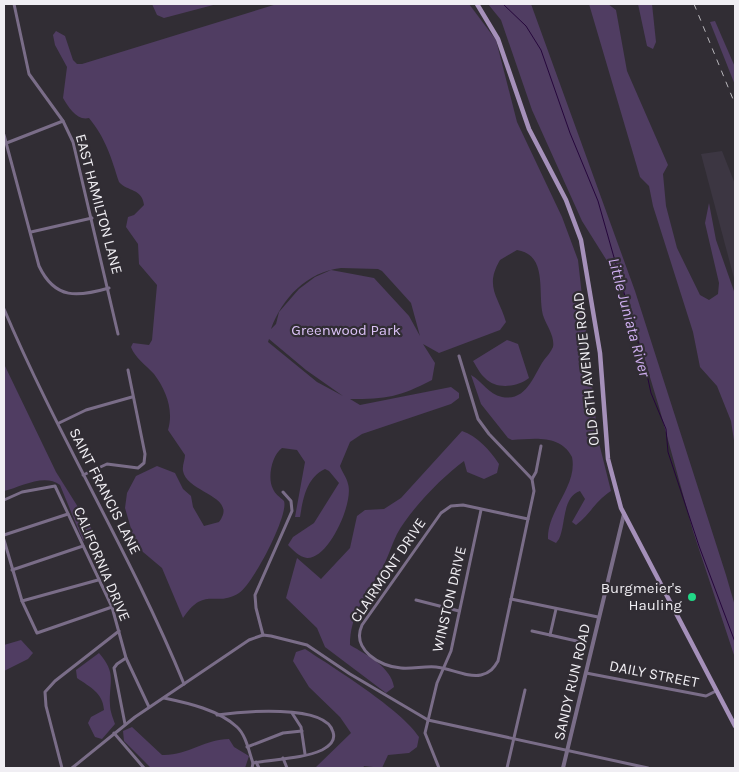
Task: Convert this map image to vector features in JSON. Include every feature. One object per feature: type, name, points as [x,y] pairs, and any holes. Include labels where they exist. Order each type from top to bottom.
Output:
[{"type":"main road","name":"OLD 6TH AVENUE ROAD","points":[[477,4],[498,39],[529,129],[566,200],[579,234],[600,353],[609,465],[624,514],[735,726]]},
{"type":"street","name":"EAST HAMILTON LANE","points":[[14,4],[30,74],[63,121],[73,142],[109,288],[118,334]]},
{"type":"street","points":[[6,144],[63,121]]},
{"type":"street","points":[[4,134],[39,266],[44,277],[55,287],[78,295],[109,288]]},
{"type":"street","points":[[30,232],[92,218]]},
{"type":"street","name":"SAINT FRANCIS LANE","points":[[4,309],[83,475],[164,633],[184,684]]},
{"type":"street","points":[[458,356],[478,419],[489,434],[532,479]]},
{"type":"street","points":[[83,475],[102,465],[138,468],[144,463],[145,454],[128,370]]},
{"type":"street","points":[[59,423],[86,410],[132,397]]},
{"type":"street","name":"CLAIRMONT DRIVE","points":[[528,518],[456,505],[441,513],[359,632],[360,643],[369,654],[388,666],[443,668],[476,675],[491,671],[498,661],[534,491],[532,479],[536,472],[541,446]]},
{"type":"street","name":"CALIFORNIA DRIVE","points":[[4,500],[22,492],[56,486],[112,607],[126,658],[149,707]]},
{"type":"street","points":[[263,635],[255,597],[292,511],[291,501],[283,492]]},
{"type":"street","name":"WINSTON DRIVE","points":[[439,768],[425,734],[437,683],[451,651],[481,510]]},
{"type":"street","points":[[4,535],[68,514]]},
{"type":"street","name":"SANDY RUN ROAD","points":[[563,768],[624,514]]},
{"type":"street","points":[[4,540],[22,601],[37,633],[112,607]]},
{"type":"street","points":[[12,570],[83,546]]},
{"type":"street","points":[[22,601],[98,580]]},
{"type":"street","points":[[511,599],[598,617]]},
{"type":"street","points":[[416,600],[459,611]]},
{"type":"street","points":[[550,635],[556,608]]},
{"type":"street","points":[[62,768],[46,706],[46,692],[54,681],[118,631]]},
{"type":"street","points":[[532,631],[581,642]]},
{"type":"street","points":[[72,768],[125,724],[163,697],[249,640],[263,635],[294,640],[307,645],[350,674],[428,720],[648,768]]},
{"type":"street","points":[[125,724],[114,668],[126,658]]},
{"type":"street","name":"DAILY STREET","points":[[586,673],[706,696],[717,690]]},
{"type":"street","points":[[507,768],[525,690]]},
{"type":"street","points":[[163,697],[189,704],[217,715],[237,727],[254,763],[259,768]]},
{"type":"street","points":[[217,715],[253,710],[291,712],[327,722],[333,730],[334,737],[331,744],[321,750],[254,763]]},
{"type":"street","points":[[291,712],[302,731],[305,754]]},
{"type":"street","points":[[247,747],[283,733],[302,731]]},
{"type":"street","points":[[114,734],[144,768]]},
{"type":"street","points":[[283,758],[286,768]]},
{"type":"street","points":[[252,768],[254,763]]},
{"type":"shaded area","points":[[722,151],[735,184],[735,282],[701,154]]},
{"type":"green space","points":[[152,4],[217,4],[164,18],[157,15]]},
{"type":"green space","name":"Greenwood Park","points":[[277,4],[469,4],[496,40],[517,122],[562,217],[578,260],[598,439],[611,491],[600,499],[576,525],[572,522],[585,499],[580,491],[574,494],[567,505],[559,539],[556,543],[548,539],[552,518],[571,478],[573,468],[572,457],[561,444],[554,441],[546,439],[512,440],[508,438],[481,404],[471,375],[489,391],[497,395],[511,397],[518,395],[529,386],[553,347],[552,336],[542,309],[538,268],[534,260],[527,253],[517,250],[500,260],[493,278],[494,292],[506,322],[500,330],[439,353],[423,344],[435,363],[432,380],[392,396],[350,399],[360,405],[451,387],[459,393],[459,398],[451,404],[362,434],[350,442],[340,466],[348,484],[347,503],[338,528],[324,549],[315,556],[307,558],[299,555],[288,545],[293,537],[314,523],[339,483],[325,469],[319,473],[306,490],[300,517],[295,517],[305,462],[297,450],[282,448],[278,451],[273,461],[270,479],[274,491],[284,501],[284,509],[276,534],[261,564],[239,593],[224,599],[198,602],[183,618],[162,568],[143,552],[134,539],[125,508],[127,493],[136,476],[157,466],[175,473],[183,489],[191,496],[193,507],[204,526],[219,522],[223,513],[222,506],[217,500],[193,485],[187,478],[183,471],[185,455],[168,430],[170,415],[168,400],[154,374],[138,358],[131,347],[133,343],[149,345],[152,340],[157,285],[139,264],[138,244],[126,227],[128,217],[134,215],[144,205],[143,200],[138,193],[119,182],[104,141],[89,118],[77,116],[63,98],[67,67],[55,45],[53,35],[56,31],[65,36],[73,60],[77,64]],"holes":[[[341,268],[378,269],[411,303],[420,336],[409,316],[374,278],[331,270]],[[331,270],[315,277],[299,289],[280,311],[297,288],[317,275]],[[279,313],[276,324],[271,329]],[[269,339],[306,370],[343,396],[317,382],[268,342]]]},
{"type":"green space","points":[[488,4],[531,4],[635,291],[726,575],[735,606],[735,658],[693,531],[659,407],[626,298],[614,272],[582,221],[532,110],[501,20]]},
{"type":"green space","points":[[589,4],[608,4],[616,10],[627,71],[668,165],[663,174],[666,206],[677,248],[700,295],[709,300],[718,294],[719,283],[705,223],[709,203],[716,240],[735,294],[735,447],[731,421],[717,386],[700,367],[693,332],[653,206],[649,186],[640,177]]},
{"type":"green space","points":[[638,4],[652,4],[656,42],[653,49],[647,46]]},
{"type":"green space","points":[[715,21],[735,67],[735,85],[710,22]]},
{"type":"green space","points":[[507,340],[518,344],[529,378],[513,385],[501,386],[485,378],[473,361]]},
{"type":"green space","points":[[4,364],[56,472],[93,531],[92,536],[83,541],[60,485],[47,480],[32,482],[4,491]]},
{"type":"green space","points":[[462,431],[478,440],[492,454],[499,464],[497,473],[484,479],[467,472],[464,461],[427,494],[397,534],[382,568],[359,607],[353,625],[350,645],[377,662],[388,673],[394,687],[386,693],[325,647],[317,628],[286,598],[297,558],[321,579],[350,548],[357,516],[365,510],[384,509],[401,498]]},
{"type":"green space","points":[[21,640],[33,653],[28,659],[4,671],[4,645]]},
{"type":"green space","points":[[305,649],[383,702],[398,715],[419,737],[417,747],[409,753],[388,755],[382,768],[364,766],[363,768],[315,768],[351,733],[340,717],[309,687],[293,661],[296,652]]},
{"type":"green space","points":[[99,653],[105,660],[110,672],[110,707],[115,724],[102,739],[95,737],[88,723],[91,717],[104,710],[103,704],[95,691],[77,678],[76,670]]},
{"type":"green space","points":[[132,727],[162,755],[180,753],[212,742],[229,739],[234,747],[249,756],[245,768],[151,768],[124,741],[123,731]]},
{"type":"waterway","name":"Little Juniata River","points":[[503,4],[526,26],[541,50],[570,133],[598,201],[651,393],[666,429],[668,452],[699,546],[735,642]]},
{"type":"railway","points":[[694,4],[735,104]]},
{"type":"place","name":"Burgmeier's Hauling","points":[[692,597]]}]
